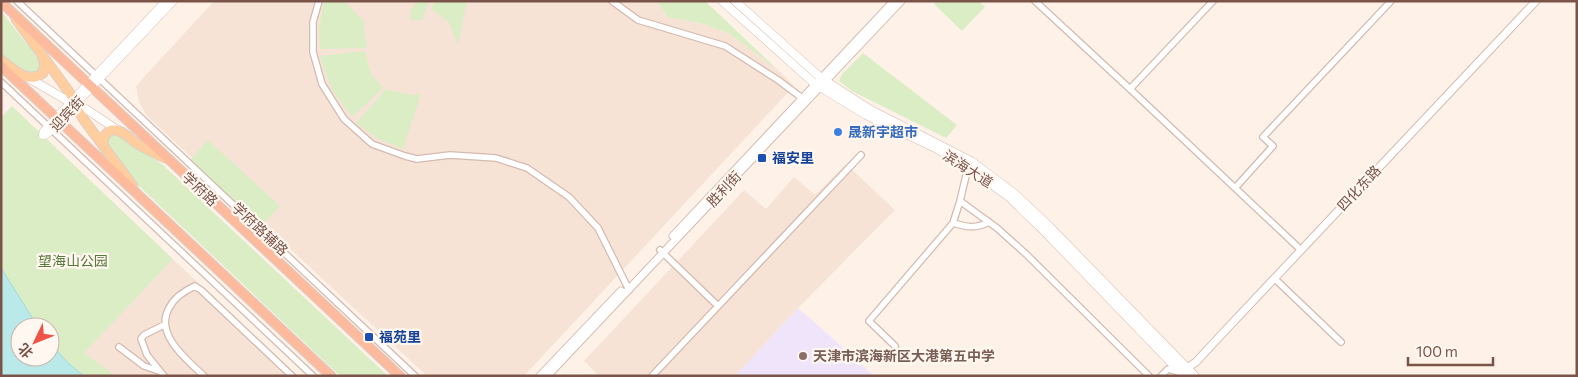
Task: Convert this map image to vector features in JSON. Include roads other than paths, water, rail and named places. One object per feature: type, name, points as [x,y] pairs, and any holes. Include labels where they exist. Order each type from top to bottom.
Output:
[{"type":"highway","name":"学府路","points":[[1,2],[400,376]]},
{"type":"highway","points":[[1,66],[331,376]]},
{"type":"main road","name":"迎宾街","points":[[98,77],[166,1]]},
{"type":"main road","name":"迎宾街","points":[[50,128],[173,1]]},
{"type":"main road","name":"滨海大道","points":[[722,1],[820,82],[866,115],[938,150],[988,181],[1028,214],[1184,372],[1195,376]]},
{"type":"main road","name":"滨海大道","points":[[734,1],[820,82],[971,161],[1034,210],[1184,372]]},
{"type":"main road","points":[[10,10],[141,198]]},
{"type":"main road","points":[[26,77],[36,78],[44,69],[45,64],[37,49]]},
{"type":"main road","points":[[1,60],[26,77],[74,102],[139,144],[170,161]]},
{"type":"main road","points":[[106,150],[103,144],[105,134],[109,131],[119,131]]},
{"type":"street","name":"学府路辅路","points":[[17,1],[415,376]]},
{"type":"street","points":[[319,1],[313,22],[313,52],[322,84],[348,123],[372,144],[417,159],[450,155],[496,158],[527,168],[569,197],[598,228],[627,287]]},
{"type":"street","points":[[612,1],[638,20],[725,46],[802,98]]},
{"type":"street","name":"胜利街","points":[[540,376],[661,252],[884,14],[894,1]]},
{"type":"street","name":"胜利街","points":[[884,14],[901,1]]},
{"type":"street","points":[[1035,1],[1301,250]]},
{"type":"street","points":[[1130,89],[1213,1]]},
{"type":"street","points":[[1234,188],[1273,146],[1264,137],[1391,1]]},
{"type":"street","name":"四化东路","points":[[1184,372],[1196,362],[1536,1]]},
{"type":"street","points":[[1,82],[312,376]]},
{"type":"street","name":"胜利街","points":[[661,252],[802,98],[820,82]]},
{"type":"street","points":[[652,376],[860,155]]},
{"type":"street","points":[[895,346],[869,322],[953,223],[968,167]]},
{"type":"street","points":[[960,201],[989,222],[1026,254],[1148,376]]},
{"type":"street","points":[[953,223],[971,227],[981,226],[989,222]]},
{"type":"street","points":[[661,252],[717,305]]},
{"type":"street","points":[[1274,278],[1342,342]]},
{"type":"street","points":[[204,376],[172,342],[164,325],[171,303],[185,290],[195,286],[292,376]]},
{"type":"street","name":"胜利街","points":[[547,376],[627,287]]},
{"type":"street","points":[[162,373],[147,355],[141,339],[144,335],[164,325]]},
{"type":"street","points":[[119,347],[144,366],[162,373]]},
{"type":"street","points":[[1161,376],[1168,369],[1184,372]]},
{"type":"water","points":[[1,268],[32,317],[10,317],[10,367],[60,367],[60,354],[84,376],[1,376]]},
{"type":"place","name":"晟新宇超市","points":[[838,132]]},
{"type":"place","name":"福安里","points":[[762,158]]},
{"type":"place","name":"福苑里","points":[[369,337]]},
{"type":"place","name":"天津市滨海新区大港第五中学","points":[[803,356]]},
{"type":"park label","name":"望海山公园","points":[[73,261]]}]
